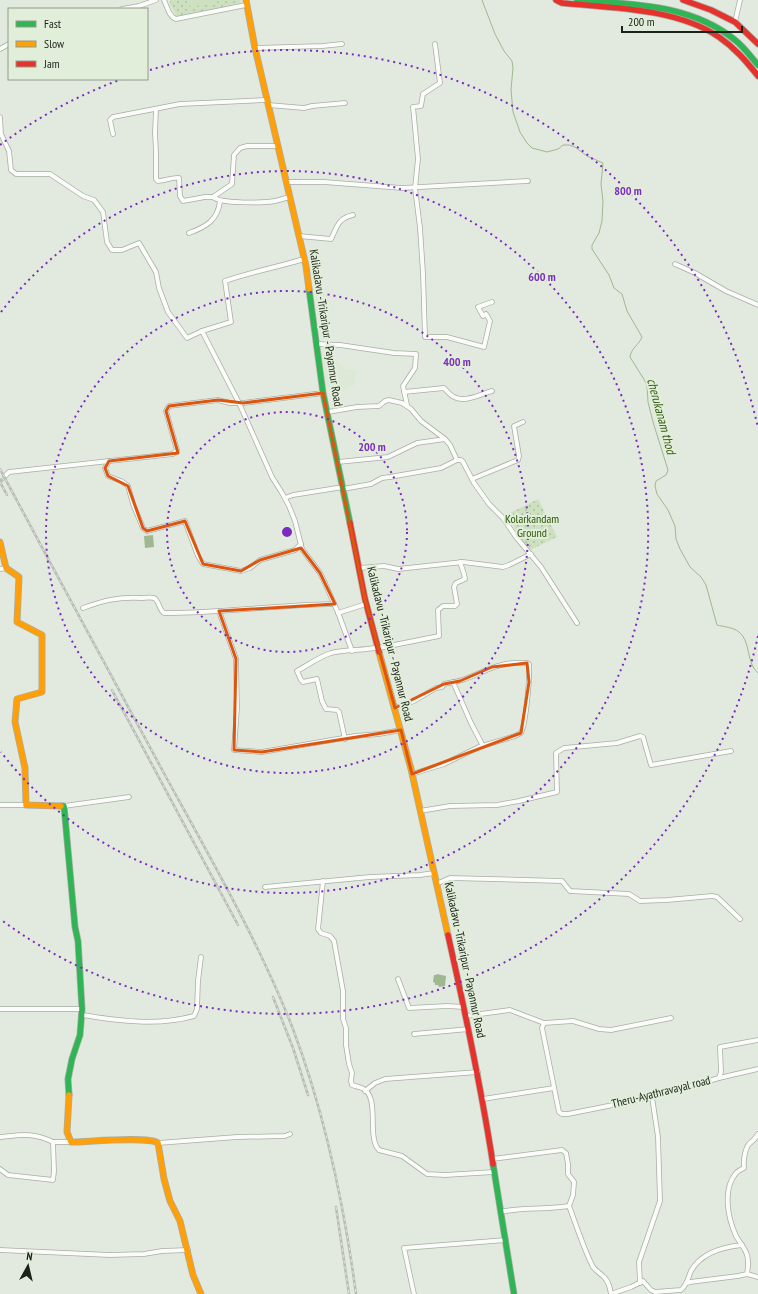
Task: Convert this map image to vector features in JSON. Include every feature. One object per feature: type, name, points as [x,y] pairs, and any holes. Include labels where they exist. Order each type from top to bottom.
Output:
[{"type":"main road","points":[[556,0],[562,3],[663,15],[696,24],[724,40],[746,60],[758,76]]},
{"type":"main road","points":[[577,0],[649,7],[686,14],[722,31],[735,41],[758,65]]},
{"type":"main road","points":[[683,0],[711,10],[735,22],[758,44]]},
{"type":"main road","name":"Kalikadavu -Trikaripur - Payannur Road","points":[[246,3],[267,102],[304,259],[323,393],[360,568],[366,604],[379,647],[412,774],[478,1072],[514,1294]]},
{"type":"main road","points":[[0,542],[3,568],[19,577],[17,622],[42,635],[42,692],[16,699],[14,722],[26,768],[26,804],[64,806],[75,927],[78,941],[82,1009],[80,1035],[72,1059],[68,1079],[69,1106],[67,1132],[71,1142],[139,1140],[155,1141],[158,1143],[164,1179],[170,1201],[180,1221],[193,1275],[201,1294]]},
{"type":"street","points":[[126,8],[156,0]]},
{"type":"street","points":[[164,0],[170,14],[176,19],[246,3]]},
{"type":"street","points":[[735,22],[740,0]]},
{"type":"street","points":[[255,48],[342,44]]},
{"type":"street","points":[[435,44],[440,83],[423,94],[421,106],[413,107],[418,159],[415,188],[420,228],[425,337],[447,337],[484,347],[490,321],[486,314],[483,316],[478,307],[492,302]]},
{"type":"street","points":[[114,134],[110,120],[112,117],[180,104],[267,102],[304,108],[345,103]]},
{"type":"street","points":[[156,109],[156,178],[158,181],[174,177],[179,178],[180,196],[183,201],[213,197],[232,184],[234,156],[240,148],[248,146],[278,146]]},
{"type":"street","points":[[0,117],[1,134],[9,151],[11,170],[16,174],[50,174],[83,196],[94,200],[103,212],[107,242],[112,250],[122,250],[139,244],[156,272],[159,288],[168,312],[187,338],[202,331],[231,322],[225,281],[248,273],[286,265],[304,259]]},
{"type":"street","points":[[286,182],[324,182],[415,188],[528,181]]},
{"type":"street","points":[[213,197],[216,200],[230,202],[275,201],[290,197]]},
{"type":"street","points":[[189,233],[210,224],[217,214],[220,201]]},
{"type":"street","points":[[299,236],[331,239],[339,223],[344,217],[353,215]]},
{"type":"street","points":[[676,264],[726,291],[758,305]]},
{"type":"street","points":[[202,331],[239,403],[272,477],[285,498],[295,521],[302,549],[320,573],[338,613],[352,651]]},
{"type":"street","points":[[316,344],[340,344],[394,354],[416,354],[415,368],[403,386],[407,405],[422,421],[445,439],[450,445],[457,460]]},
{"type":"street","points":[[404,392],[444,388],[453,397],[467,399],[492,391]]},
{"type":"street","points":[[5,476],[9,472],[173,454],[177,450],[166,411],[169,406],[218,400],[230,403],[239,403],[323,393]]},
{"type":"street","points":[[328,412],[358,407],[379,406],[385,401],[389,400],[407,405]]},
{"type":"street","points":[[472,480],[518,460],[519,456],[514,426],[523,422]]},
{"type":"street","points":[[338,462],[388,457],[417,444],[445,439]]},
{"type":"street","points":[[285,498],[293,495],[371,484],[386,478],[440,468],[457,460],[463,462],[472,480],[489,504],[503,518],[516,538],[541,567],[577,623]]},
{"type":"street","points":[[109,461],[105,468],[108,476],[121,481],[128,486],[133,504],[143,528],[147,531],[185,521],[198,556],[203,564],[241,571],[250,568],[260,560],[295,550],[301,544]]},
{"type":"street","points":[[360,568],[384,566],[398,569],[460,562],[503,567],[531,554]]},
{"type":"street","points":[[345,738],[339,712],[337,710],[326,709],[322,701],[317,679],[303,682],[297,671],[321,657],[331,654],[439,636],[438,610],[443,606],[455,606],[457,604],[454,587],[456,583],[465,580],[460,562]]},
{"type":"street","points":[[83,608],[113,598],[154,598],[157,600],[162,612],[164,613],[219,611],[310,604],[334,604]]},
{"type":"street","points":[[338,613],[366,604]]},
{"type":"street","points":[[219,611],[236,659],[237,708],[234,750],[262,752],[401,730]]},
{"type":"street","points":[[395,708],[414,701],[436,688],[442,687],[444,684],[460,681],[492,667],[502,664],[529,664],[529,682],[523,729],[520,733],[483,746],[444,764],[412,774]]},
{"type":"street","points":[[454,682],[471,723],[483,746]]},
{"type":"street","points":[[420,811],[450,806],[497,805],[557,792],[556,753],[564,748],[617,743],[640,736],[643,737],[651,765],[731,751]]},
{"type":"street","points":[[64,806],[129,797]]},
{"type":"street","points":[[0,805],[26,804]]},
{"type":"street","points":[[265,887],[370,877],[434,873]]},
{"type":"street","points":[[436,884],[450,878],[530,879],[562,881],[570,891],[629,894],[640,901],[712,896],[717,897],[740,919]]},
{"type":"street","points":[[323,881],[318,929],[321,933],[330,936],[334,941],[343,991],[343,1019],[346,1028],[346,1045],[352,1073],[351,1081],[352,1085],[362,1088],[370,1098],[376,1148],[378,1150],[399,1154],[427,1174],[445,1175],[494,1172]]},
{"type":"street","points":[[82,1015],[146,1021],[171,1020],[194,1016],[197,1009],[201,957]]},
{"type":"street","points":[[398,979],[409,1008],[447,1006],[464,1007]]},
{"type":"street","points":[[0,1009],[82,1009]]},
{"type":"street","points":[[466,1016],[510,1010],[544,1023],[573,1020],[599,1029],[611,1030],[671,1018]]},
{"type":"street","points":[[483,1098],[554,1088],[542,1028],[544,1023]]},
{"type":"street","points":[[414,1034],[469,1029]]},
{"type":"street","name":"Theru-Ayathravayal road","points":[[554,1088],[559,1112],[562,1114],[652,1097],[719,1078],[721,1072],[720,1048],[758,1040]]},
{"type":"street","points":[[719,1078],[758,1070]]},
{"type":"street","points":[[365,1091],[385,1079],[478,1072]]},
{"type":"street","points":[[640,1283],[639,1262],[660,1201],[658,1137],[652,1097]]},
{"type":"street","points":[[0,1137],[31,1134],[53,1142],[71,1142]]},
{"type":"street","points":[[158,1143],[237,1137],[285,1136],[290,1134]]},
{"type":"street","points":[[747,1274],[748,1256],[731,1224],[728,1196],[736,1173],[744,1168],[743,1161],[748,1145],[755,1140],[758,1134]]},
{"type":"street","points":[[0,1169],[8,1175],[53,1180],[53,1142]]},
{"type":"street","points":[[492,1159],[562,1150],[566,1152],[568,1174],[574,1182],[570,1206],[578,1227],[580,1240],[594,1268],[609,1284],[611,1294],[643,1281],[650,1290],[660,1292],[681,1290],[687,1283],[694,1267],[705,1256],[720,1250],[742,1245]]},
{"type":"street","points":[[500,1212],[508,1210],[554,1209],[570,1206]]},
{"type":"street","points":[[414,1294],[404,1248],[506,1240]]},
{"type":"street","points":[[0,1250],[110,1254],[144,1254],[162,1251],[188,1250]]},
{"type":"street","points":[[687,1283],[747,1274],[758,1277]]},
{"type":"highlighted area","points":[[323,393],[365,599],[395,708],[444,684],[460,681],[492,667],[527,663],[529,682],[521,733],[412,774],[401,730],[262,752],[234,750],[236,659],[219,611],[335,604],[320,573],[301,548],[260,560],[241,571],[203,564],[185,521],[147,531],[143,528],[128,486],[108,476],[105,468],[109,461],[178,453],[166,411],[169,406],[218,400],[243,403]]},
{"type":"shaded area","points":[[331,347],[334,362],[338,363],[347,371],[348,369],[357,371],[354,386],[348,386],[347,390],[334,392],[333,386],[325,387],[319,348]]},
{"type":"shaded area","points":[[153,535],[154,547],[145,548],[144,536]]},
{"type":"shaded area","points":[[437,974],[446,976],[445,986],[439,987],[433,982],[434,975]]},
{"type":"green space","points":[[170,0],[241,0],[240,3],[177,17],[170,4]]},
{"type":"green space","points":[[185,0],[225,0],[190,7],[188,1]]},
{"type":"green space","name":"Kolarkandam Ground","points":[[538,499],[557,537],[526,552],[508,514]]},
{"type":"waterway","name":"cherukanam thod","points":[[482,0],[495,34],[504,51],[512,61],[513,68],[511,90],[513,112],[520,132],[527,143],[532,148],[547,152],[558,149],[563,145],[569,145],[575,147],[587,156],[603,163],[601,184],[603,201],[602,221],[599,233],[592,245],[592,249],[609,275],[614,288],[622,294],[627,311],[642,337],[632,351],[630,357],[647,386],[648,402],[668,470],[666,475],[656,481],[655,486],[657,494],[668,510],[675,526],[676,539],[680,549],[690,567],[701,577],[706,585],[717,625],[734,629],[743,636],[754,669],[758,673]]},
{"type":"tunnel","points":[[0,482],[5,476]]},
{"type":"railway","points":[[0,469],[234,901],[280,997],[304,1061],[324,1126],[346,1227],[356,1294]]},
{"type":"railway","points":[[0,482],[7,495]]},
{"type":"railway","points":[[112,690],[238,925]]},
{"type":"railway","points":[[273,997],[293,1048],[308,1095]]},
{"type":"railway","points":[[336,1207],[349,1294]]},
{"type":"traffic: fast","points":[[577,0],[660,8],[699,19],[718,28],[735,40],[758,65]]},
{"type":"traffic: fast","points":[[309,289],[323,393],[350,523]]},
{"type":"traffic: fast","points":[[61,806],[64,806],[75,927],[78,941],[82,1009],[80,1035],[72,1059],[68,1079],[69,1095]]},
{"type":"traffic: fast","points":[[493,1164],[514,1294]]},
{"type":"traffic: slow","points":[[246,0],[255,48],[306,266],[309,289]]},
{"type":"traffic: slow","points":[[0,542],[6,568],[19,577],[17,622],[42,635],[42,692],[17,699],[15,722],[25,768],[26,805],[61,806]]},
{"type":"traffic: slow","points":[[379,652],[411,769],[448,935]]},
{"type":"traffic: slow","points":[[69,1095],[67,1132],[71,1142],[142,1140],[158,1143],[164,1179],[170,1201],[180,1221],[193,1275],[201,1294]]},
{"type":"traffic: jam","points":[[556,0],[562,3],[643,11],[683,20],[702,27],[725,41],[740,55],[758,76]]},
{"type":"traffic: jam","points":[[683,0],[711,10],[735,22],[758,44]]},
{"type":"traffic: jam","points":[[350,523],[365,599],[379,652]]},
{"type":"traffic: jam","points":[[448,935],[461,992],[493,1164]]}]
